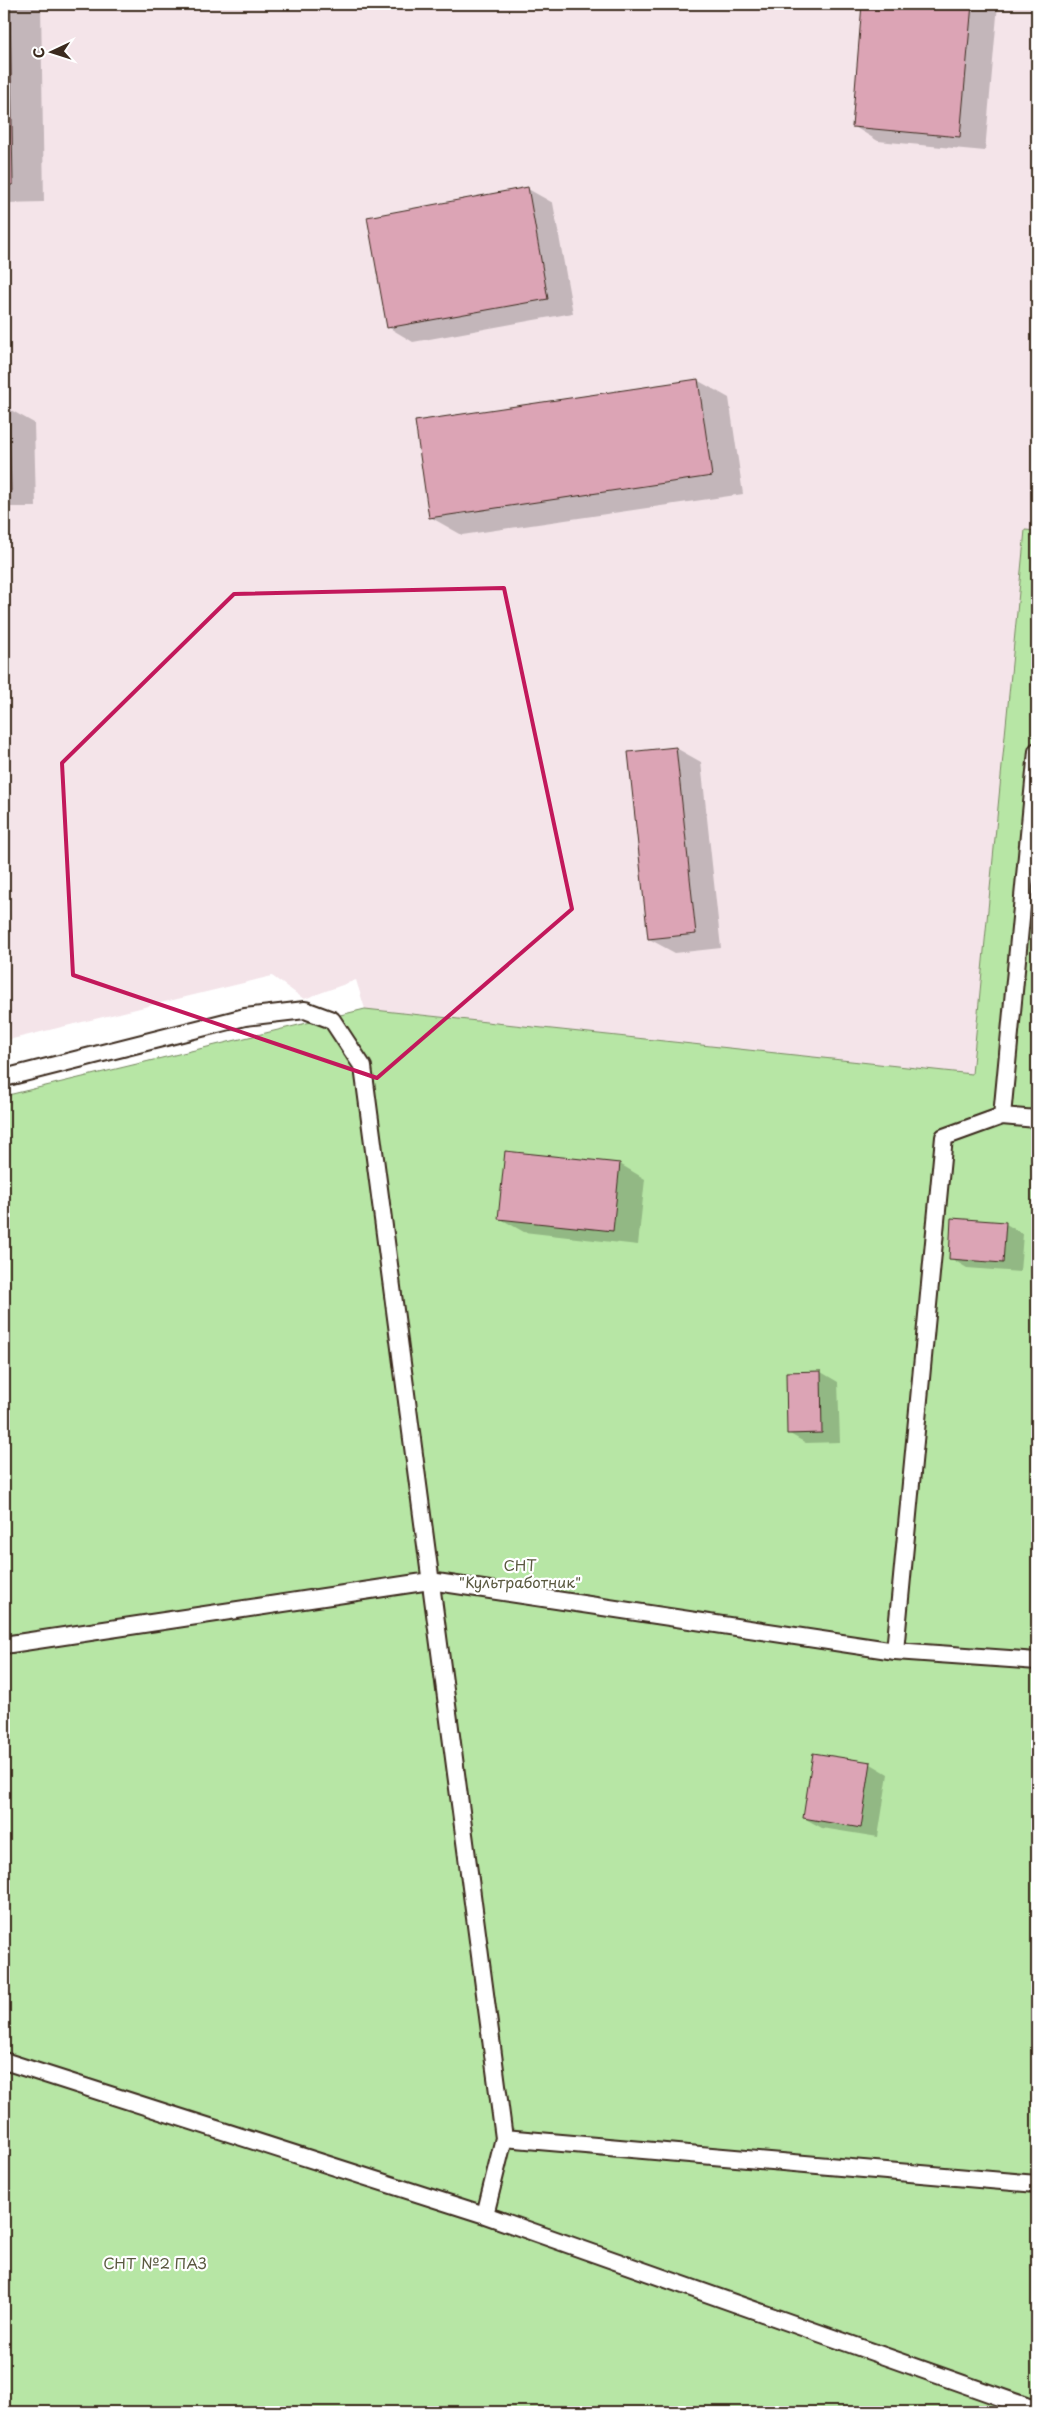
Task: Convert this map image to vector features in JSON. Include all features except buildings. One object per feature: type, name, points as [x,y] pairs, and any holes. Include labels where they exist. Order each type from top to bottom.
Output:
[{"type":"lane","points":[[1002,1116],[1037,752]]},
{"type":"lane","points":[[4,1078],[245,1017],[305,1010],[332,1020],[363,1067],[504,2138],[485,2215]]},
{"type":"lane","points":[[895,1651],[944,1137],[1002,1116],[1037,1119]]},
{"type":"lane","points":[[4,1646],[430,1581],[895,1651],[1037,1661]]},
{"type":"lane","points":[[4,2061],[485,2215],[1037,2410]]},
{"type":"lane","points":[[504,2138],[1037,2184]]},
{"type":"highlighted area","points":[[504,588],[572,909],[377,1078],[73,975],[62,763],[234,594]]},
{"type":"shaded area","points":[[4,4],[1037,4],[1037,531],[1025,531],[972,1074],[365,1009],[356,980],[304,999],[272,976],[4,1041]]},
{"type":"green space","name":"СНТ \"Культработник\"","points":[[1025,530],[1037,531],[1037,2412],[4,2412],[4,1096],[365,1009],[972,1074]]},
{"type":"park label","name":"СНТ №2 ПАЗ","points":[[155,2262]]}]
